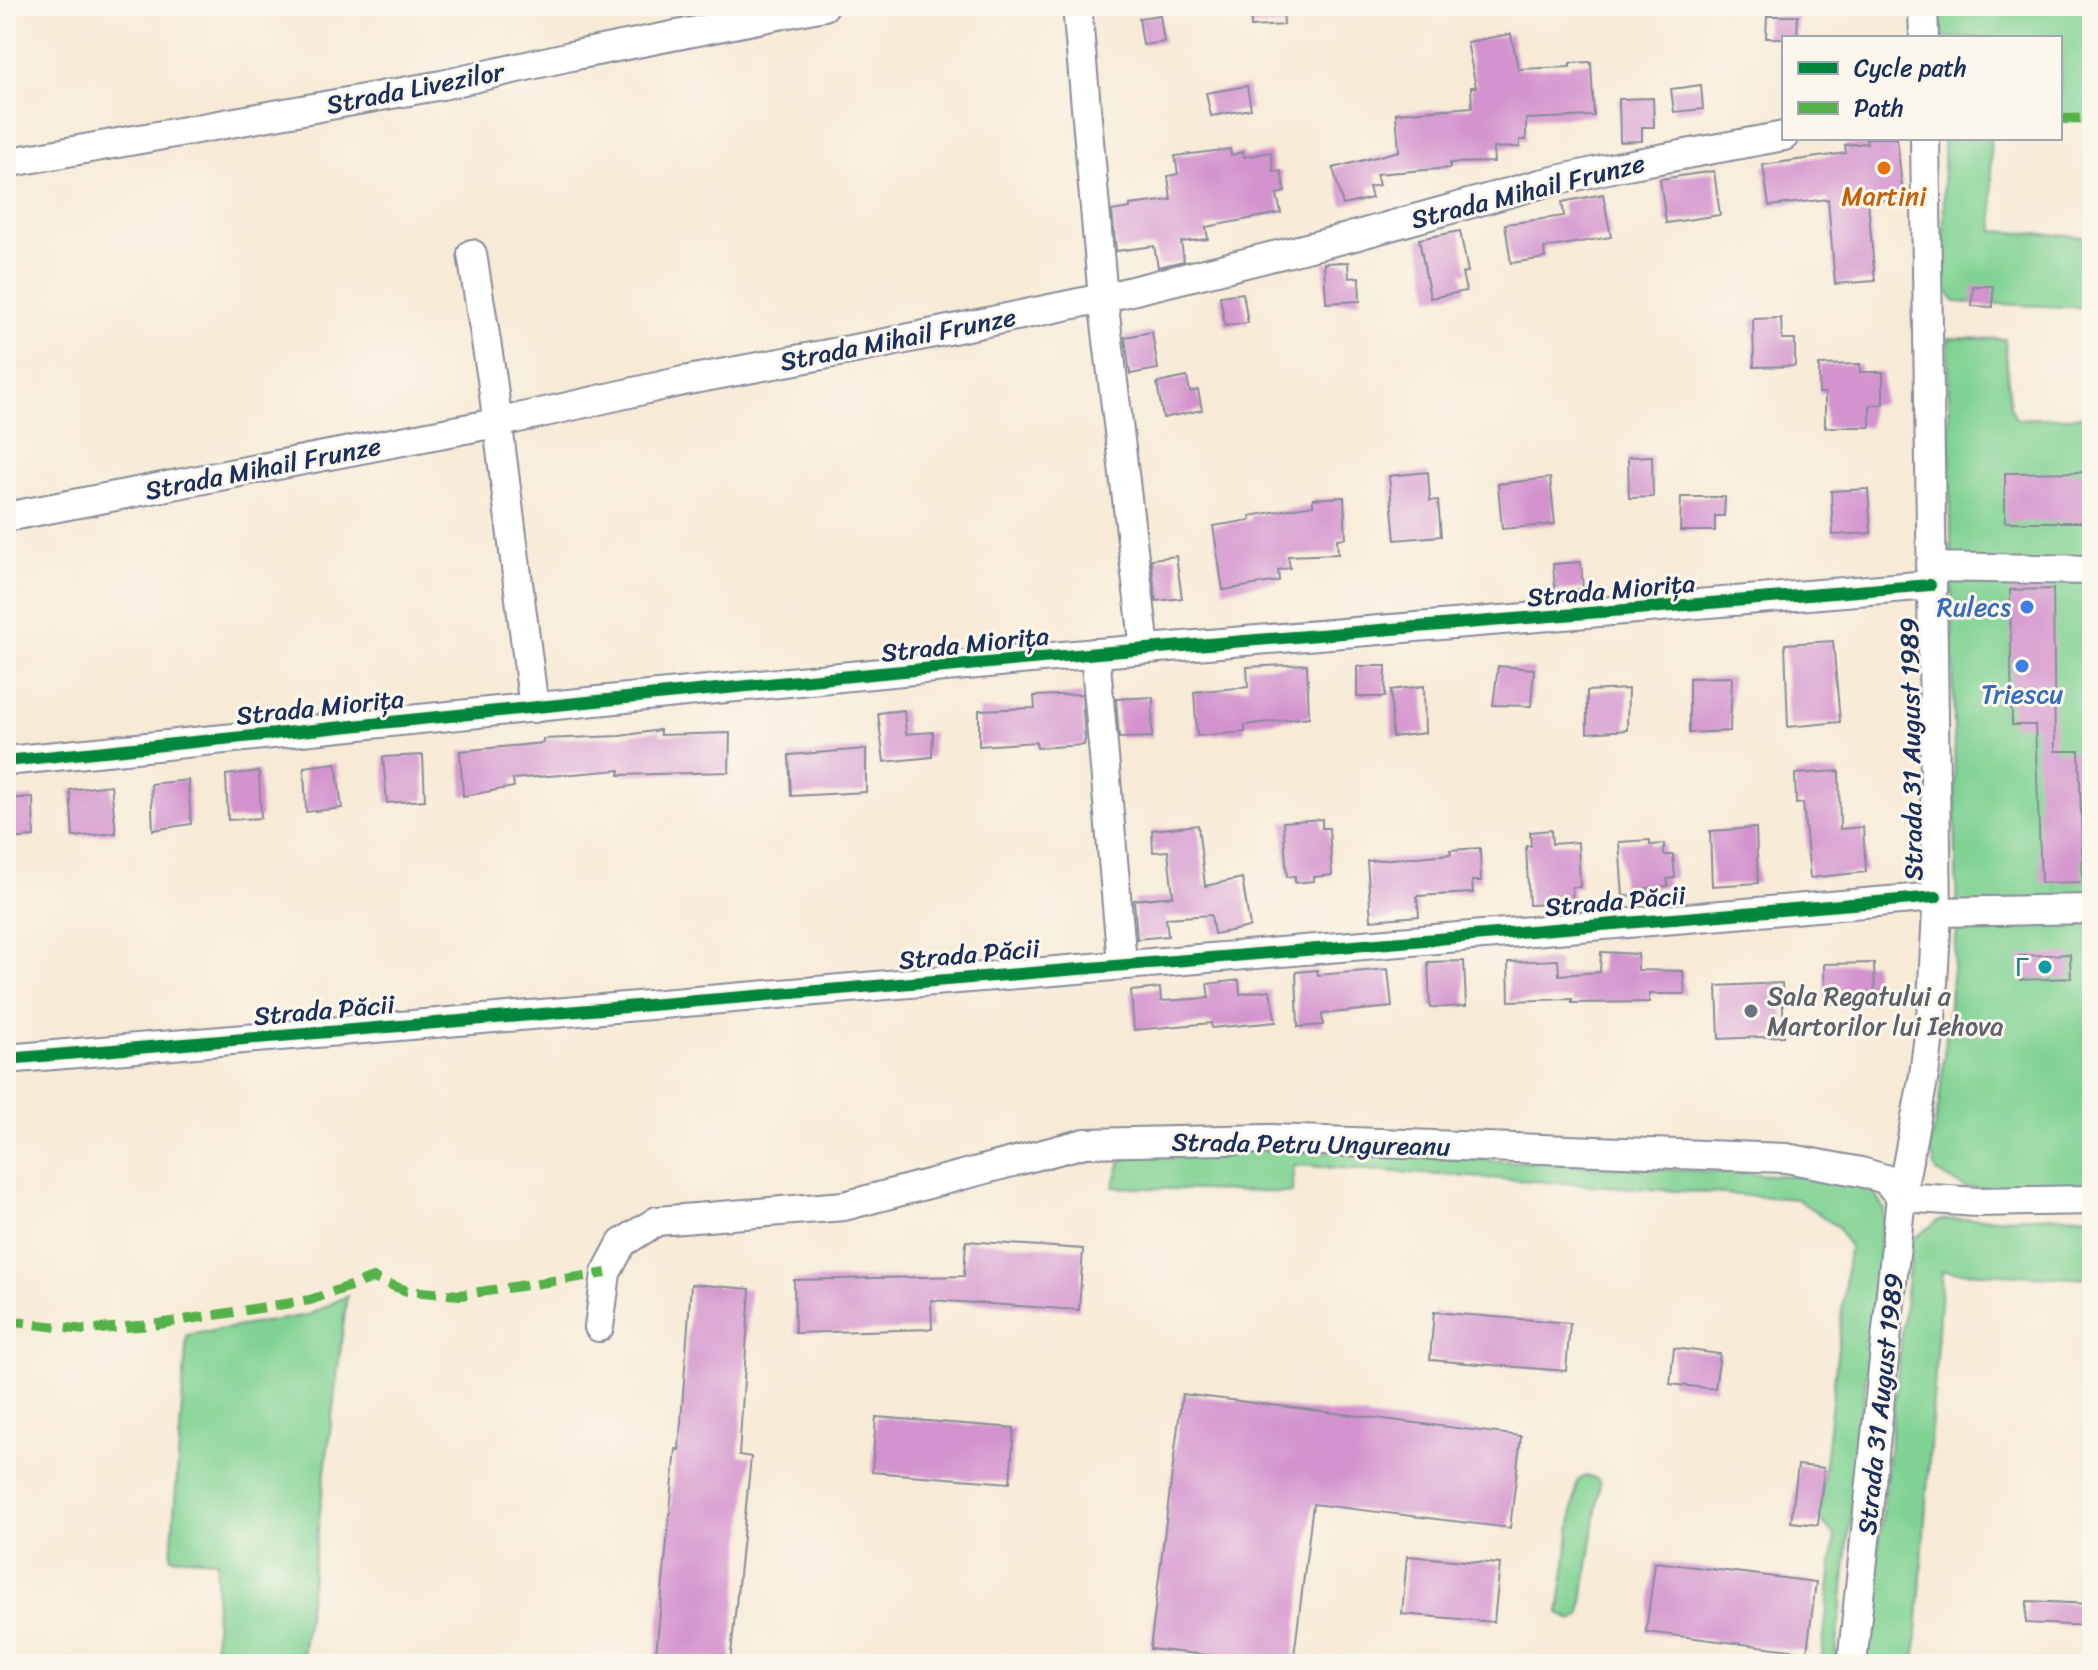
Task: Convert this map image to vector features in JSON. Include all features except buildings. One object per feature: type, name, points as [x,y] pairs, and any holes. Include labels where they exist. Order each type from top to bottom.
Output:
[{"type":"street","name":"Strada Livezilor","points":[[6,163],[442,85],[824,6]]},
{"type":"street","points":[[1077,6],[1103,298],[1145,649]]},
{"type":"street","points":[[1923,6],[1924,36]]},
{"type":"street","name":"Strada Mihail Frunze","points":[[6,517],[496,423],[683,381],[1103,298],[1347,238],[1540,184],[1782,136]]},
{"type":"street","name":"Strada 31 August 1989","points":[[1852,1664],[1901,1197],[1926,1061],[1934,984],[1937,904],[1925,140]]},
{"type":"street","points":[[472,254],[534,708]]},
{"type":"street","name":"Strada Miorița","points":[[6,761],[691,690],[1930,576],[2092,570]]},
{"type":"street","points":[[1095,653],[1122,963]]},
{"type":"street","name":"Strada Păcii","points":[[6,1059],[1122,963],[1937,904],[2092,909]]},
{"type":"street","name":"Strada Petru Ungureanu","points":[[599,1327],[606,1273],[622,1243],[657,1221],[844,1206],[1085,1143],[1271,1139],[1786,1158],[1885,1179],[1901,1197]]},
{"type":"street","points":[[1901,1197],[1978,1202],[2092,1200]]},
{"type":"green space","points":[[1940,6],[2092,6],[2092,121],[2062,121],[2062,36],[1941,36]]},
{"type":"green space","points":[[1943,140],[1990,140],[1994,231],[2092,237],[2092,308],[1955,302],[1945,287]]},
{"type":"green space","points":[[1948,338],[2005,339],[2010,406],[2016,419],[2092,416],[2092,1189],[1965,1188],[1937,1172],[1930,1149],[1939,1103],[1957,930]]},
{"type":"green space","points":[[1140,1150],[1295,1150],[1851,1179],[1870,1187],[1884,1209],[1835,1664],[1821,1664],[1835,1536],[1819,1518],[1849,1248],[1839,1228],[1797,1199],[1294,1165],[1292,1193],[1113,1187],[1121,1161]]},
{"type":"green space","points":[[2092,1215],[2092,1279],[1942,1271],[1915,1664],[1866,1664],[1912,1240],[1939,1220]]},
{"type":"green space","points":[[347,1296],[301,1664],[214,1664],[217,1560],[171,1557],[187,1335],[308,1315]]},
{"type":"green space","points":[[1585,1476],[1600,1483],[1581,1615],[1573,1620],[1559,1614],[1577,1481]]},
{"type":"marked path","points":[[2062,119],[2092,118]]},
{"type":"marked path","points":[[6,1321],[85,1330],[152,1325],[310,1300],[373,1278],[407,1291],[460,1295],[606,1273]]},
{"type":"cycle path","points":[[6,761],[961,665],[1930,585]]},
{"type":"cycle path","points":[[6,1059],[1936,897]]},
{"type":"place","name":"Martini","points":[[1884,168]]},
{"type":"place","name":"Rulecs","points":[[2027,607]]},
{"type":"place","name":"Triescu","points":[[2022,666]]},
{"type":"place","name":"Г","points":[[2045,967]]},
{"type":"place","name":"Sala Regatului a Martorilor lui Iehova","points":[[1751,1011]]}]
